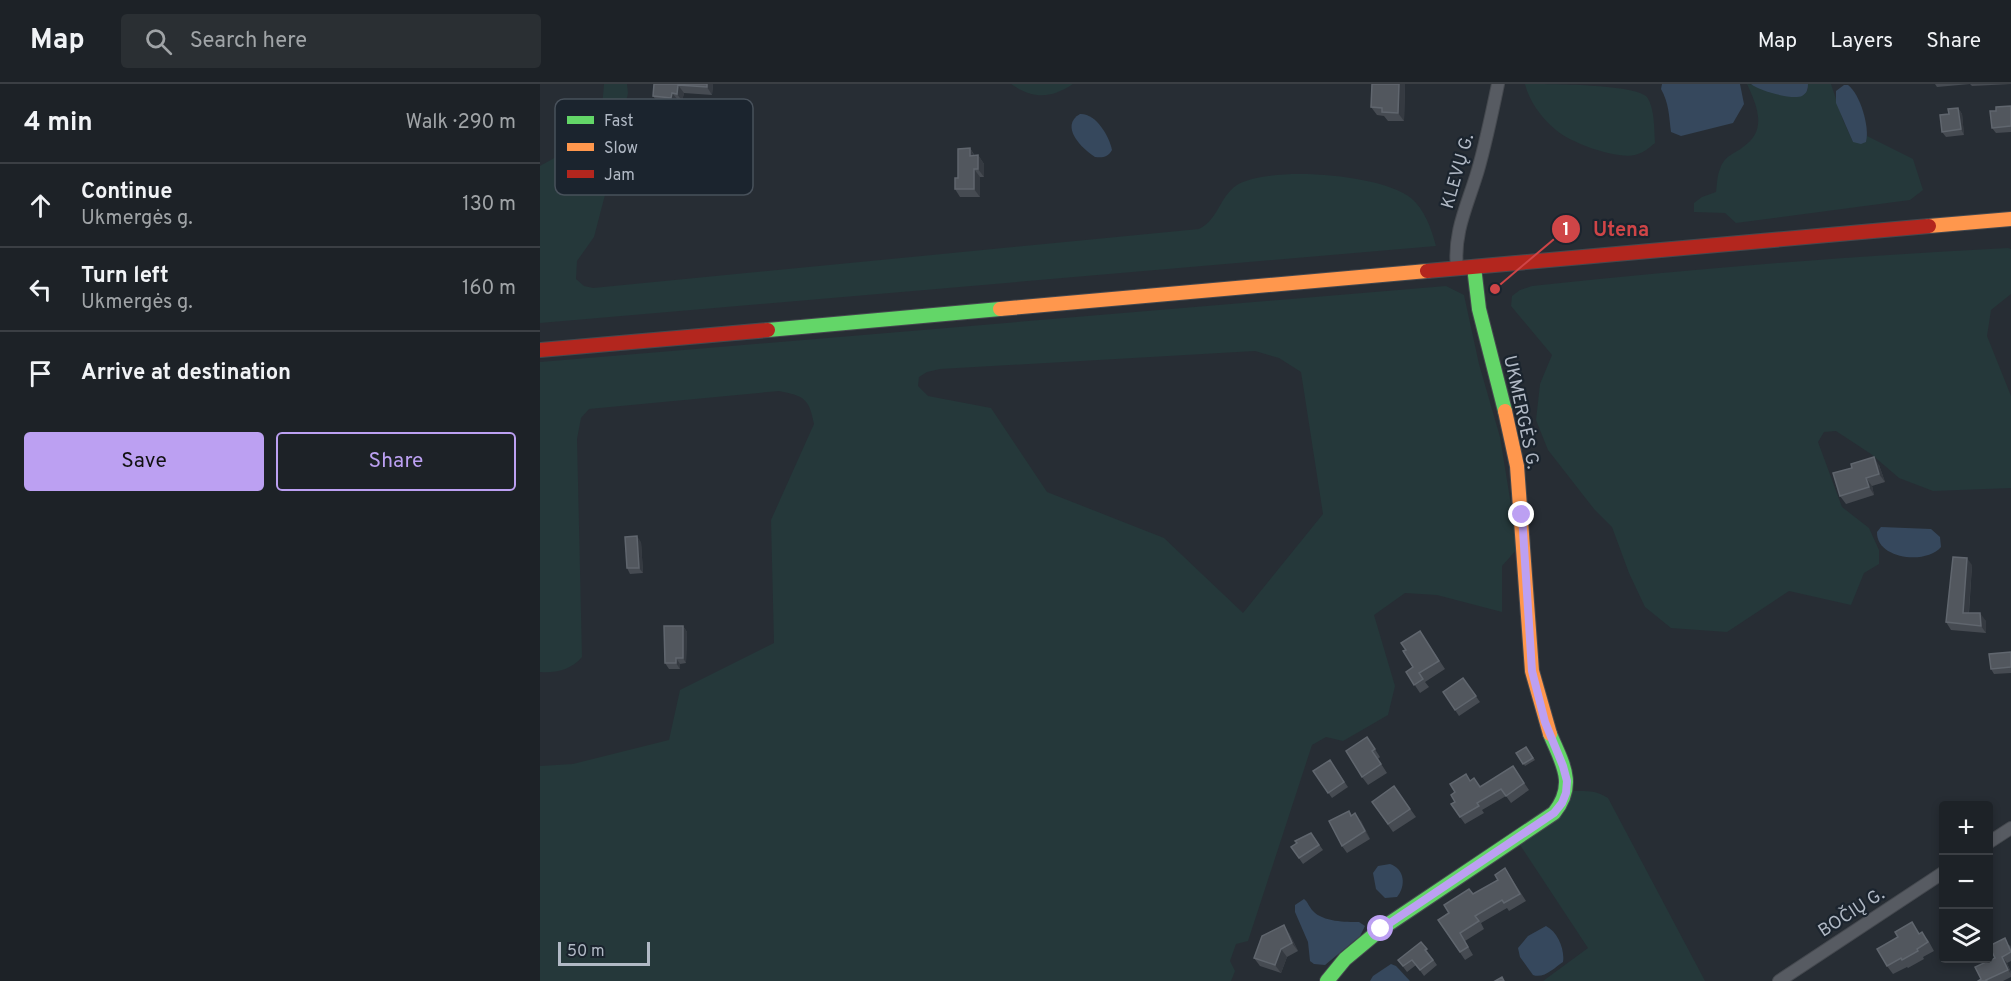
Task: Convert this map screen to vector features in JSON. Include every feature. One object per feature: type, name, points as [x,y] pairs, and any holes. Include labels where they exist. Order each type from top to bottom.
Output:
[{"type":"main road","points":[[540,350],[2011,219]]},
{"type":"main road","name":"UKMERGĖS G.","points":[[1327,981],[1342,962],[1366,941],[1554,813],[1566,793],[1567,781],[1563,766],[1545,722],[1532,671],[1522,515],[1516,466],[1503,400],[1479,309],[1474,267]]},
{"type":"street","name":"KLEVŲ G.","points":[[1457,268],[1455,250],[1461,218],[1478,170],[1498,84]]},
{"type":"street","points":[[1993,840],[2011,828]]},
{"type":"street","name":"BOČIŲ G.","points":[[1779,981],[1939,875]]},
{"type":"shaded area","points":[[604,84],[627,84],[627,99],[603,99]]},
{"type":"shaded area","points":[[1011,84],[1073,84],[1049,95],[1034,95]]},
{"type":"shaded area","points":[[1525,84],[1609,87],[1639,93],[1647,97],[1651,107],[1655,143],[1641,153],[1626,156],[1594,149],[1572,140],[1546,121],[1533,103]]},
{"type":"shaded area","points":[[1747,84],[1808,90],[1808,84],[1831,84],[1853,142],[1866,142],[1867,136],[1913,159],[1923,190],[1910,200],[1736,223],[1725,213],[1694,212],[1694,203],[1716,192],[1719,172],[1724,161],[1751,140],[1756,133],[1757,109]]},
{"type":"shaded area","points":[[555,158],[555,195],[605,195],[594,237],[577,261],[576,279],[584,286],[593,288],[1199,229],[1211,220],[1226,196],[1237,185],[1274,175],[1325,175],[1351,178],[1396,190],[1411,198],[1420,208],[1430,226],[1436,246],[540,323],[540,166]]},
{"type":"shaded area","points":[[2011,249],[2011,294],[1991,310],[1987,336],[2011,396],[2011,488],[1933,491],[1899,478],[1871,454],[1836,431],[1824,432],[1818,442],[1842,507],[1869,528],[1879,550],[1879,564],[1864,573],[1851,605],[1789,591],[1727,632],[1671,628],[1645,607],[1629,573],[1612,527],[1594,509],[1548,450],[1536,420],[1540,384],[1552,355],[1511,306],[1512,296],[1532,286],[1651,274],[1829,259]]},
{"type":"shaded area","points":[[1446,286],[1464,295],[1479,364],[1500,437],[1518,548],[1502,566],[1502,612],[1437,595],[1405,593],[1374,615],[1395,686],[1388,715],[1343,741],[1326,737],[1312,745],[1248,941],[1236,944],[1230,961],[1235,971],[1231,981],[540,981],[540,766],[573,764],[669,740],[680,690],[774,643],[771,520],[814,424],[810,409],[804,400],[779,391],[589,409],[581,418],[577,439],[582,657],[563,670],[540,672],[540,362]],"holes":[[[1255,351],[1279,358],[1301,372],[1323,514],[1243,613],[1164,538],[1047,492],[991,408],[928,396],[918,386],[919,377],[927,372],[940,369]]]},
{"type":"shaded area","points":[[1572,791],[1595,792],[1608,798],[1705,981],[1543,981],[1588,948],[1518,842]]},
{"type":"water","points":[[1662,84],[1740,84],[1744,104],[1733,123],[1681,136],[1671,132],[1667,105],[1661,89]]},
{"type":"water","points":[[1751,84],[1808,84],[1805,94],[1791,97]]},
{"type":"water","points":[[1844,85],[1852,89],[1863,111],[1867,136],[1866,142],[1861,144],[1853,142],[1836,103],[1836,91]]},
{"type":"water","points":[[1080,114],[1091,117],[1105,132],[1112,150],[1107,156],[1095,157],[1084,149],[1075,137],[1072,125],[1074,119]]},
{"type":"water","points":[[1881,527],[1931,529],[1940,537],[1941,547],[1925,556],[1903,556],[1893,553],[1884,548],[1879,541],[1877,532]]},
{"type":"water","points":[[1390,864],[1399,870],[1403,883],[1397,897],[1385,898],[1376,889],[1373,873],[1378,866]]},
{"type":"water","points":[[1304,899],[1317,915],[1335,921],[1359,922],[1365,926],[1360,936],[1325,965],[1314,964],[1310,961],[1308,942],[1295,912],[1295,905]]},
{"type":"water","points":[[1546,926],[1554,932],[1560,942],[1563,962],[1545,974],[1537,976],[1533,975],[1520,957],[1518,948],[1528,936]]},
{"type":"water","points":[[1391,964],[1396,966],[1410,981],[1370,981],[1373,976]]},
{"type":"building","points":[[654,84],[707,84],[707,87],[678,85],[677,94],[672,93],[671,98],[653,96]]},
{"type":"building","points":[[1372,84],[1399,84],[1398,113],[1382,112],[1382,108],[1371,107]]},
{"type":"building","points":[[2011,106],[2011,126],[1992,128],[1990,111],[1996,111],[1996,107]]},
{"type":"building","points":[[1958,108],[1961,129],[1942,132],[1940,115],[1949,114],[1948,109]]},
{"type":"building","points":[[970,148],[970,156],[978,155],[978,169],[974,169],[974,189],[955,189],[955,178],[958,178],[958,149]]},
{"type":"building","points":[[1874,457],[1879,474],[1866,478],[1869,487],[1840,496],[1833,473],[1852,468],[1851,464]]},
{"type":"building","points":[[637,536],[639,568],[627,568],[625,537]]},
{"type":"building","points":[[1953,557],[1967,558],[1963,613],[1980,613],[1981,626],[1946,622]]},
{"type":"building","points":[[664,626],[683,626],[683,658],[676,658],[676,663],[665,663]]},
{"type":"building","points":[[1420,631],[1439,661],[1419,673],[1423,679],[1414,685],[1406,672],[1413,667],[1401,643]]},
{"type":"building","points":[[2011,652],[2011,667],[1991,669],[1989,654]]},
{"type":"building","points":[[1463,678],[1476,696],[1455,710],[1443,692]]},
{"type":"building","points":[[1367,737],[1375,749],[1372,751],[1381,764],[1362,777],[1346,751]]},
{"type":"building","points":[[1526,747],[1533,758],[1523,764],[1516,753]]},
{"type":"building","points":[[1330,760],[1344,782],[1328,793],[1313,771]]},
{"type":"building","points":[[1513,766],[1524,783],[1506,796],[1501,789],[1477,803],[1479,806],[1460,817],[1451,804],[1455,802],[1451,795],[1455,792],[1450,784],[1466,774],[1470,781],[1474,778],[1480,787]]},
{"type":"building","points":[[1394,786],[1410,809],[1388,824],[1372,802]]},
{"type":"building","points":[[1349,811],[1351,816],[1355,813],[1365,831],[1342,846],[1329,821]]},
{"type":"building","points":[[1311,833],[1319,845],[1299,858],[1291,847],[1297,843],[1295,841]]},
{"type":"building","points":[[1505,868],[1520,894],[1504,903],[1502,900],[1475,916],[1479,921],[1460,933],[1468,947],[1460,952],[1438,920],[1449,913],[1444,905],[1469,889],[1473,894],[1498,880],[1495,875]]},
{"type":"building","points":[[1912,922],[1919,934],[1922,932],[1928,942],[1917,949],[1918,951],[1887,966],[1877,949],[1898,937],[1895,932]]},
{"type":"building","points":[[1284,925],[1292,943],[1281,949],[1275,965],[1254,958],[1262,936]]},
{"type":"building","points":[[2005,938],[2011,952],[2002,957],[2008,970],[1987,981],[1978,981],[1981,979],[1975,967],[1984,963],[1993,963],[1995,958],[1993,944]]},
{"type":"building","points":[[1421,942],[1433,960],[1420,970],[1412,960],[1403,966],[1398,960]]},
{"type":"traffic: fast","points":[[1474,267],[1479,309],[1505,411]]},
{"type":"traffic: fast","points":[[768,330],[1000,309]]},
{"type":"traffic: fast","points":[[1327,981],[1345,959],[1381,929],[1554,813],[1561,802],[1566,783],[1563,764],[1550,734]]},
{"type":"traffic: slow","points":[[1929,226],[2011,219]]},
{"type":"traffic: slow","points":[[1000,309],[1427,271]]},
{"type":"traffic: slow","points":[[1505,411],[1517,466],[1532,671],[1550,734]]},
{"type":"traffic: jam","points":[[1427,271],[1929,226]]},
{"type":"traffic: jam","points":[[540,350],[768,330]]},
{"type":"place","name":"Utena","points":[[1495,289]]},
{"type":"route","points":[[1381,929],[1554,813],[1566,793],[1567,781],[1563,766],[1545,722],[1532,671],[1522,515]]}]
